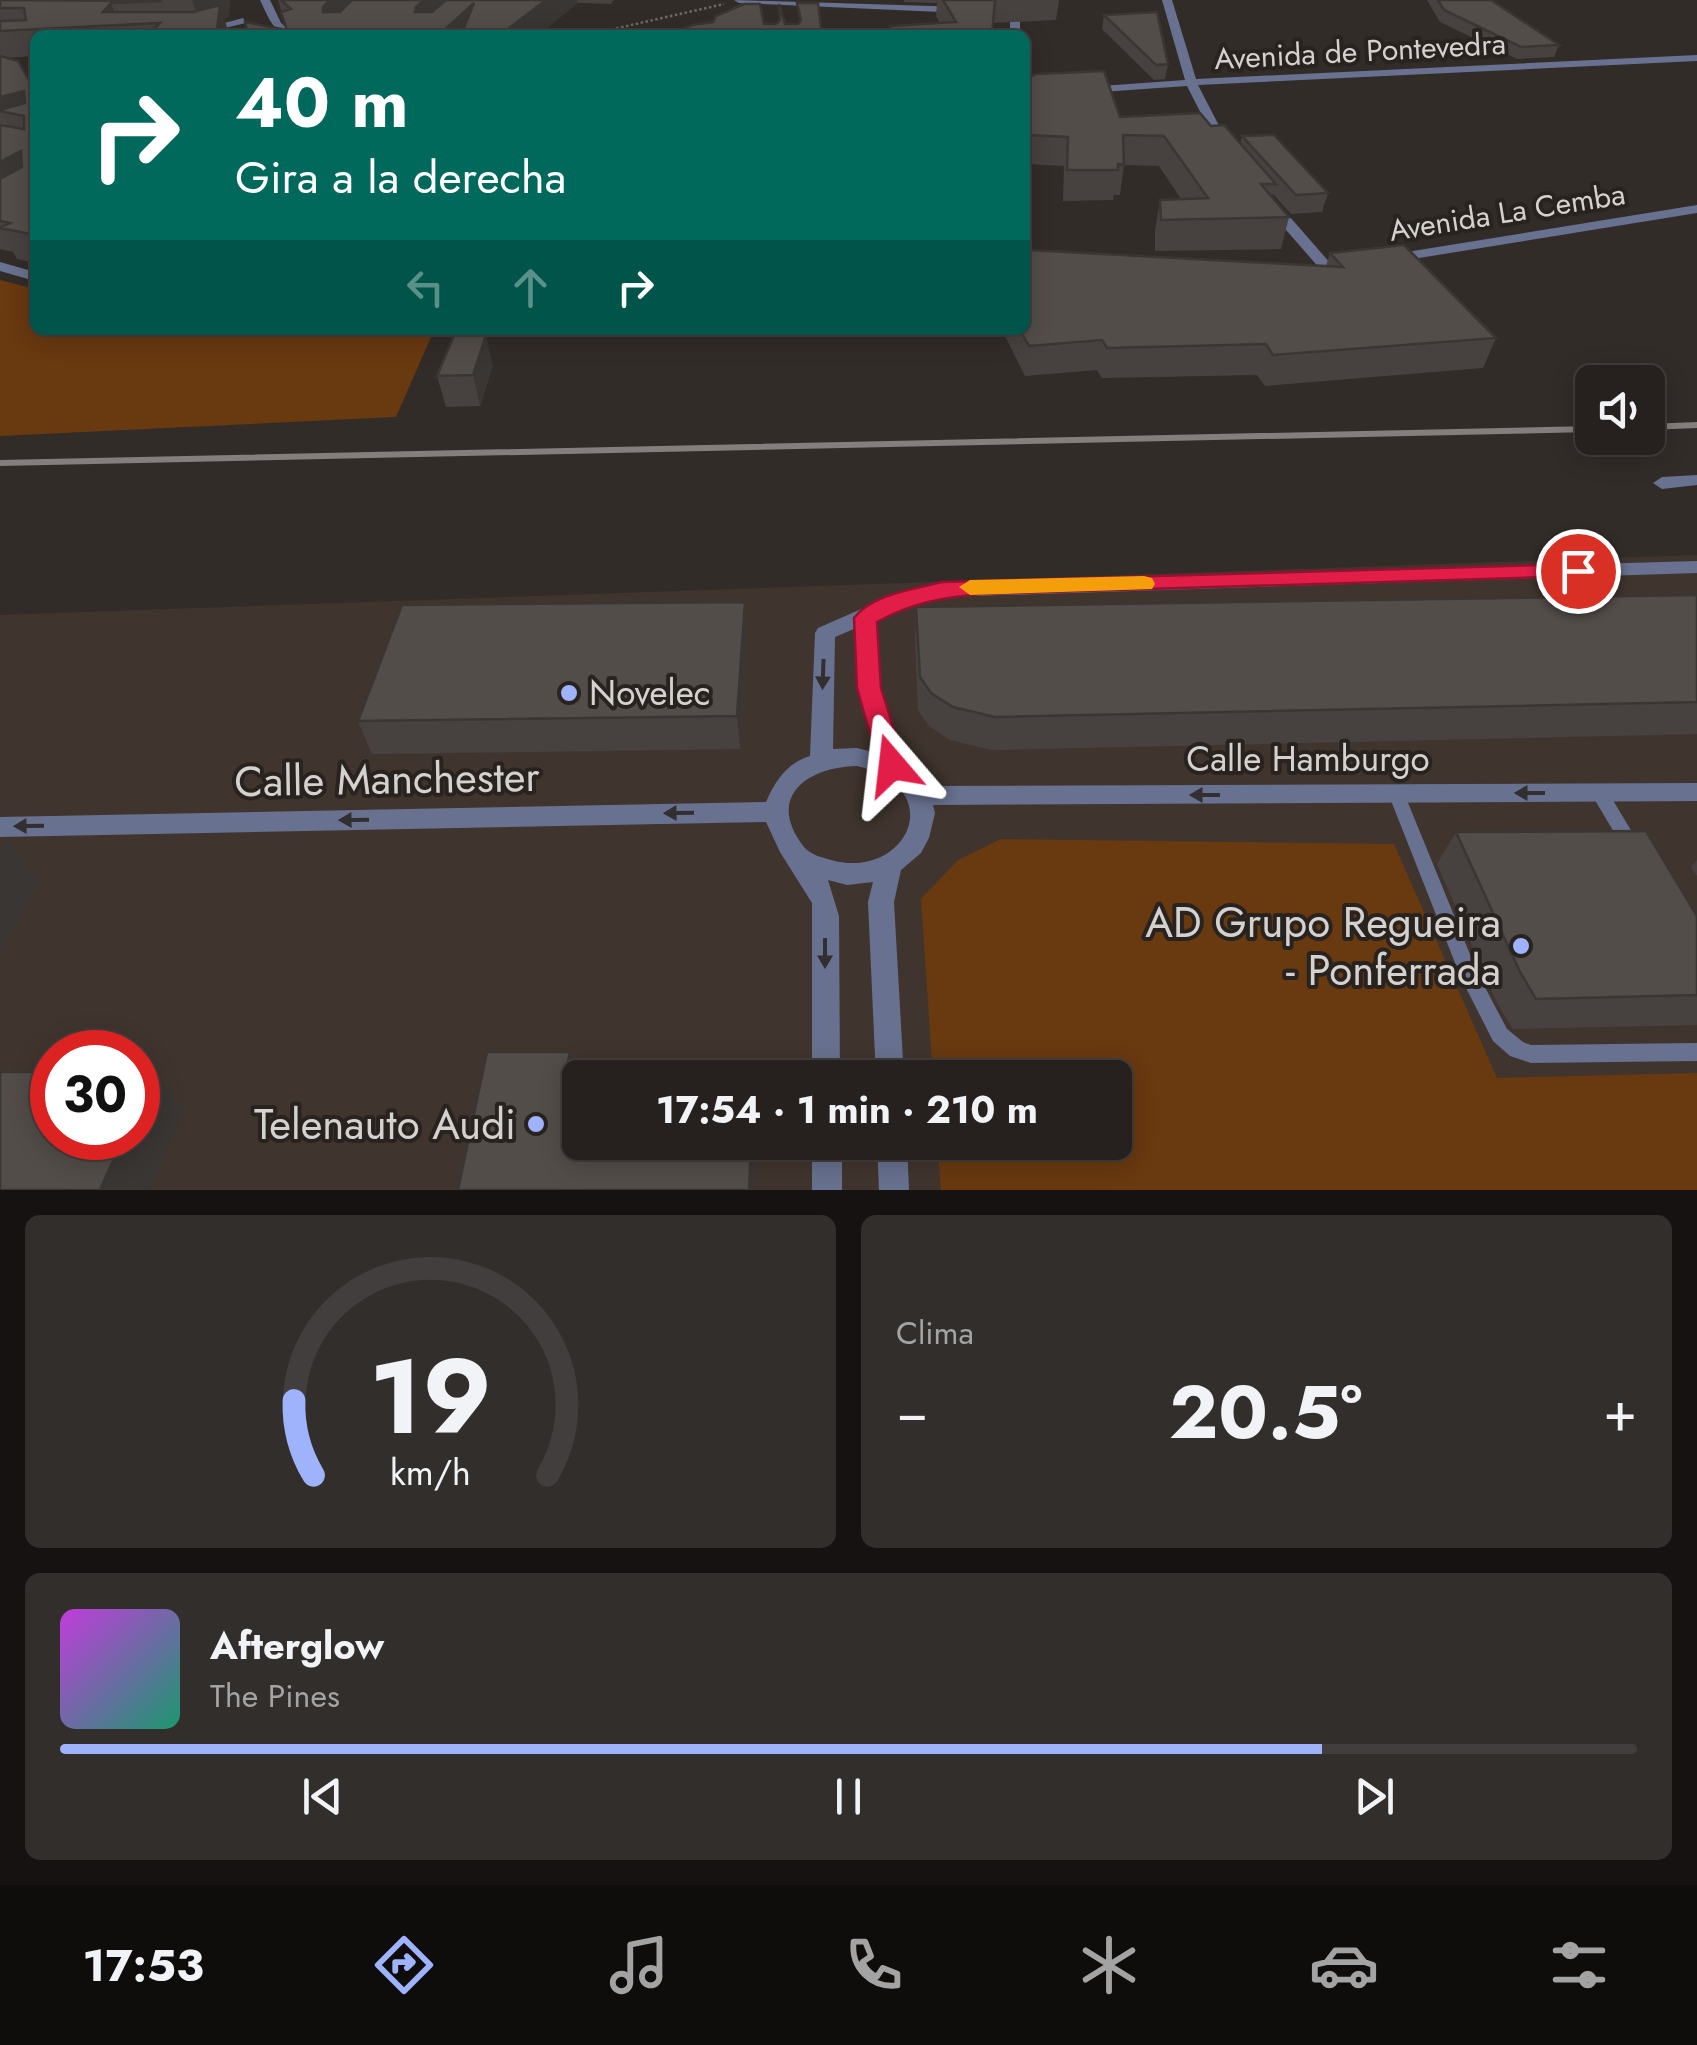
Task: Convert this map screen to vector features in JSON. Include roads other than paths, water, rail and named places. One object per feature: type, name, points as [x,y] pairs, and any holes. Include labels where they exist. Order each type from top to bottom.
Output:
[{"type":"street","points":[[265,0],[279,30]]},
{"type":"street","points":[[738,0],[969,10]]},
{"type":"street","points":[[1015,0],[1015,30]]},
{"type":"street","points":[[1167,0],[1192,85],[1228,155]]},
{"type":"street","points":[[1000,12],[1015,13]]},
{"type":"street","points":[[192,30],[245,17],[223,30]]},
{"type":"street","name":"Avenida de Pontevedra","points":[[1065,91],[1281,76],[1697,58]]},
{"type":"street","points":[[1265,197],[1334,266],[1308,266]]},
{"type":"street","name":"Avenida La Cemba","points":[[1378,261],[1697,209]]},
{"type":"street","points":[[0,266],[30,275]]},
{"type":"street","points":[[1662,483],[1697,480]]},
{"type":"street","points":[[821,759],[825,634],[898,601],[942,590],[1697,568]]},
{"type":"street","points":[[803,861],[850,874],[889,866],[912,848],[922,828],[920,796],[892,765],[869,688],[866,618]]},
{"type":"street","points":[[826,1060],[825,902],[803,861],[781,836],[776,812],[788,782],[821,759],[857,755],[892,765]]},
{"type":"street","name":"Calle Hamburgo","points":[[920,796],[1697,792]]},
{"type":"street","name":"Calle Manchester","points":[[0,827],[776,812]]},
{"type":"street","points":[[889,866],[881,902],[889,1060]]},
{"type":"street","points":[[827,1160],[827,1190]]},
{"type":"street","points":[[893,1160],[894,1190]]},
{"type":"lane","points":[[1599,792],[1638,858]]},
{"type":"lane","points":[[1396,794],[1470,978],[1500,1035],[1517,1049],[1531,1054],[1697,1052]]},
{"type":"railway","points":[[1665,426],[1697,425]]},
{"type":"railway","points":[[0,463],[1575,429]]},
{"type":"place","name":"Novelec","points":[[569,693]]},
{"type":"place","name":"AD Grupo Regueira - Ponferrada","points":[[1521,946]]},
{"type":"place","name":"Telenauto Audi","points":[[536,1124]]}]
